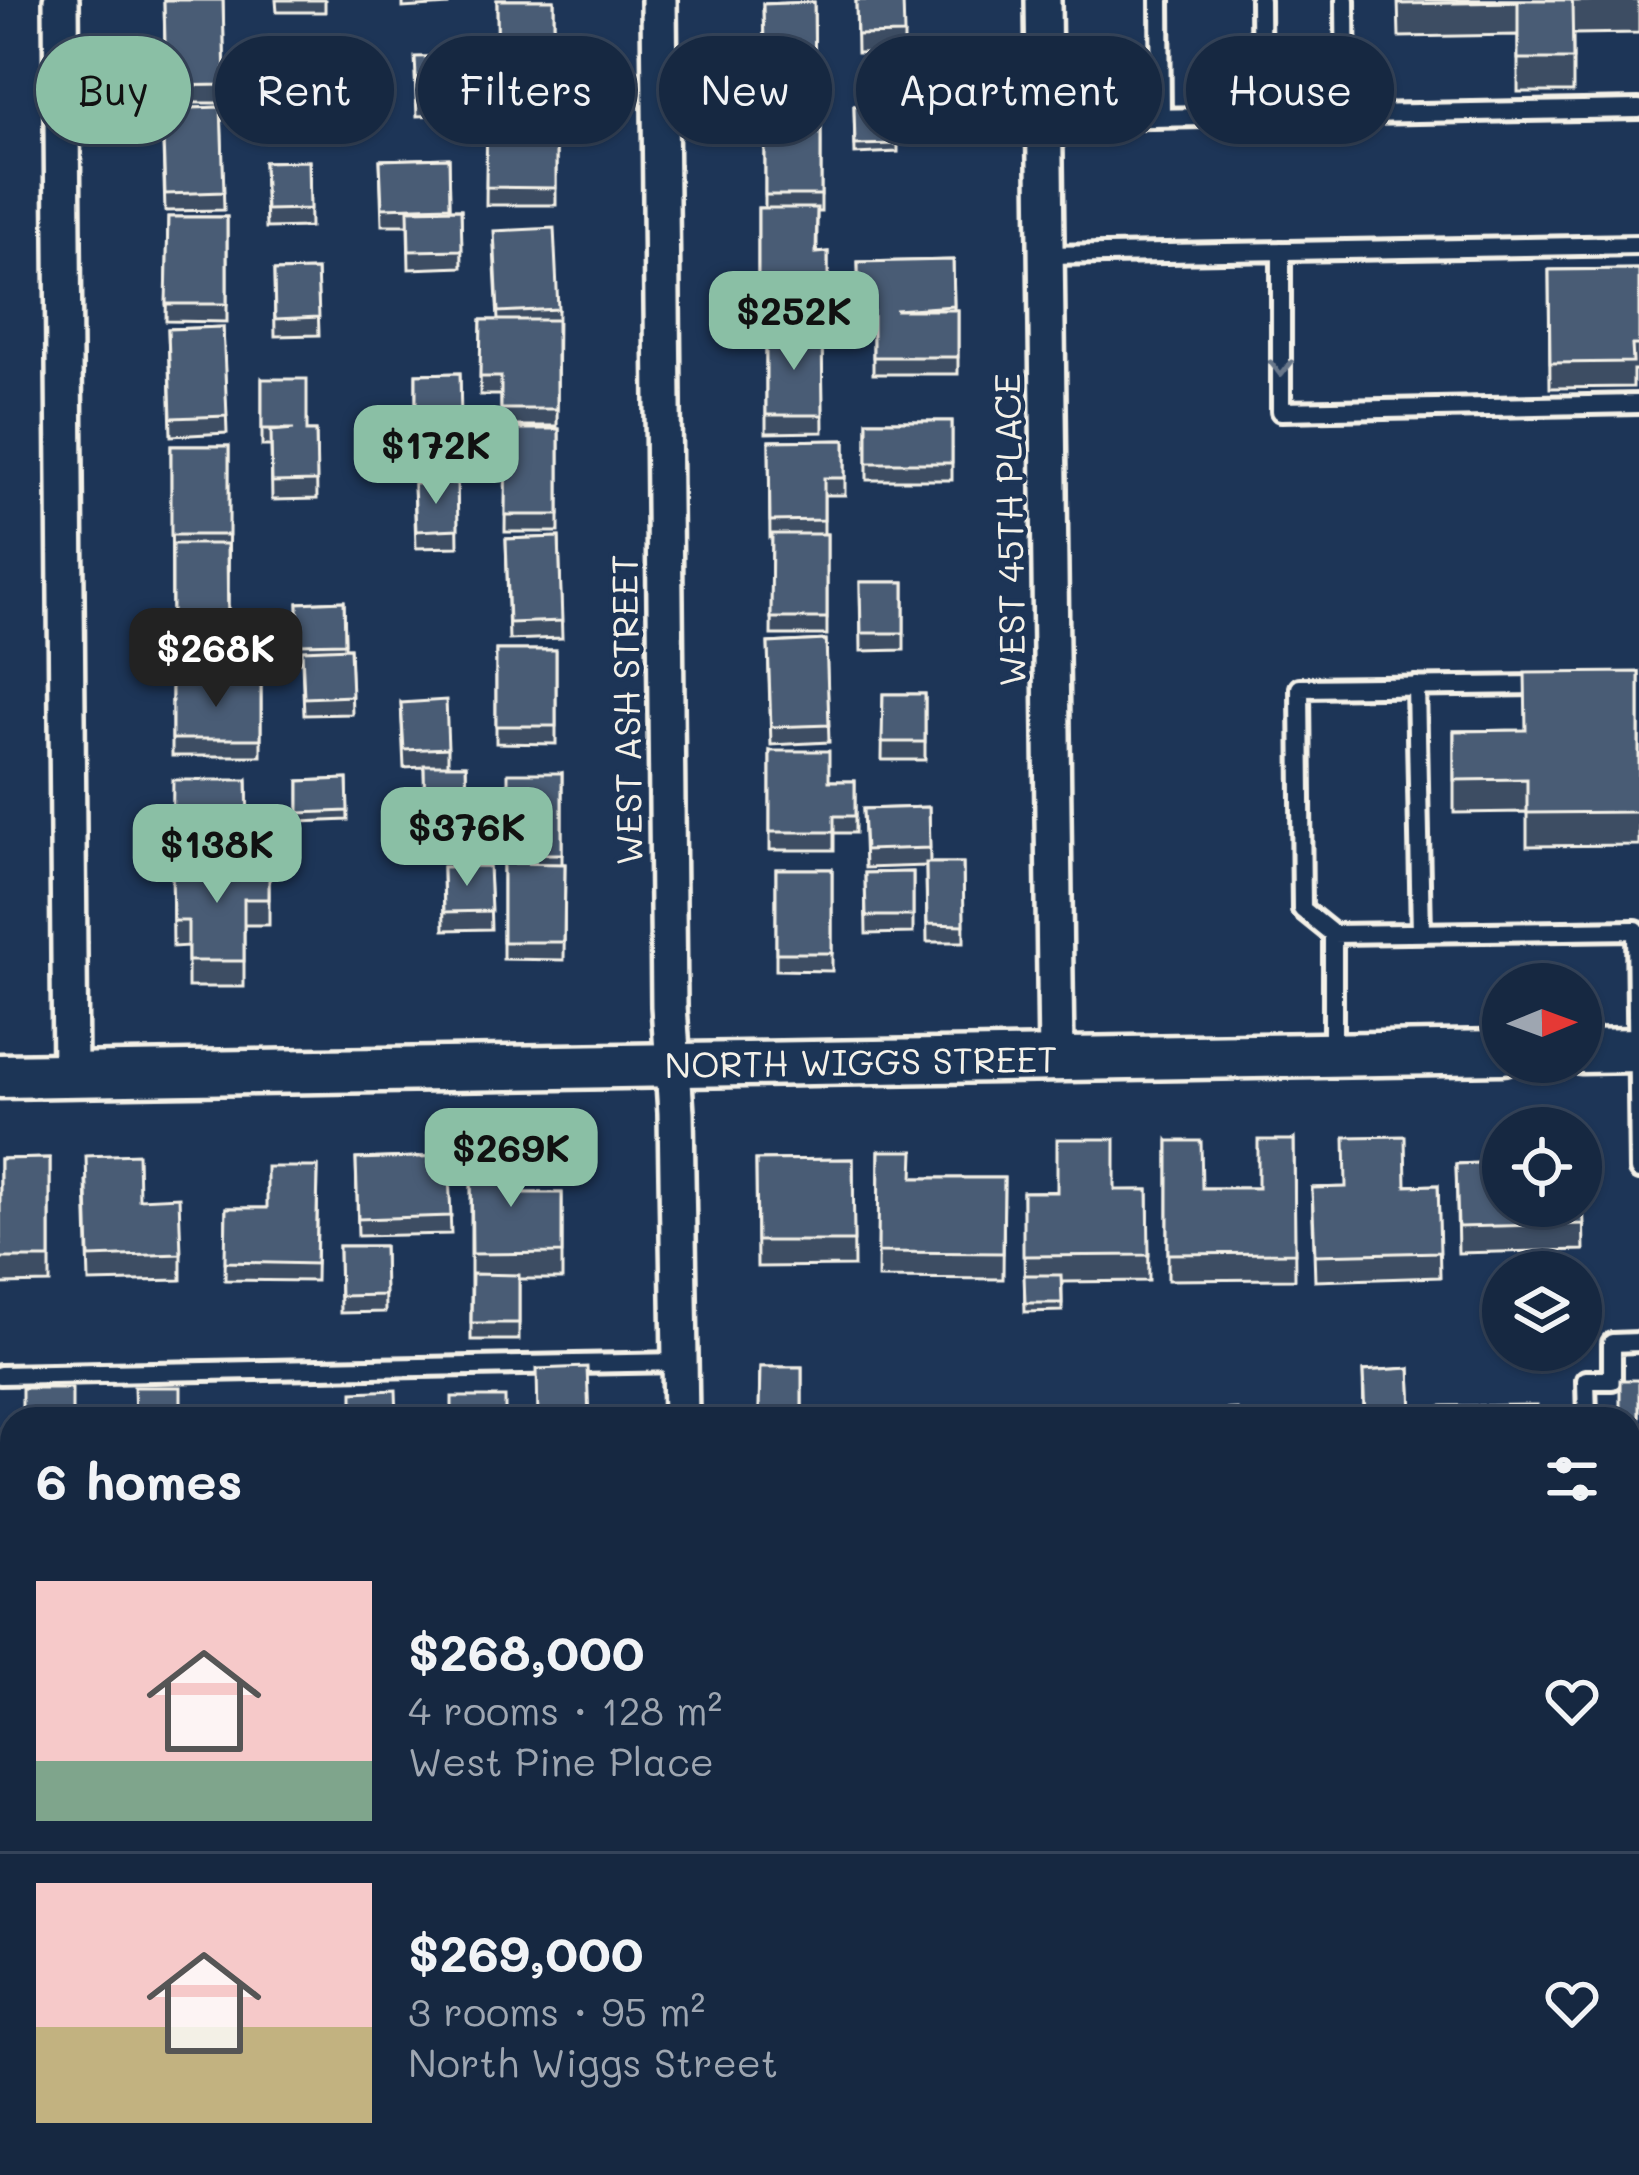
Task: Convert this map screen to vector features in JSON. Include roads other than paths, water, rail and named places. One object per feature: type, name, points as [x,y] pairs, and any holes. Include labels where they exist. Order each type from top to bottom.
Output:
[{"type":"street","points":[[61,0],[70,1075]]},
{"type":"street","name":"WEST ASH STREET","points":[[659,0],[681,1407]]},
{"type":"street","name":"WEST 45TH PLACE","points":[[1043,0],[1043,36]]},
{"type":"street","name":"WEST 45TH PLACE","points":[[1044,144],[1056,1060]]},
{"type":"street","points":[[1602,1051],[1638,1050]]},
{"type":"street","name":"NORTH WIGGS STREET","points":[[0,1076],[1482,1052]]},
{"type":"lane","points":[[1160,0],[1160,36]]},
{"type":"lane","points":[[1260,0],[1260,36]]},
{"type":"lane","points":[[1345,0],[1345,36]]},
{"type":"lane","points":[[1394,113],[1639,109]]},
{"type":"lane","points":[[1046,255],[1639,245]]},
{"type":"lane","points":[[1281,251],[1281,411],[1639,404]]},
{"type":"lane","points":[[1572,685],[1300,688],[1302,908],[1333,934],[1636,930],[1639,1170]]},
{"type":"lane","points":[[1416,686],[1421,933]]},
{"type":"lane","points":[[1333,934],[1333,1055]]},
{"type":"lane","points":[[1587,1407],[1586,1380],[1612,1380],[1612,1342],[1639,1342]]},
{"type":"lane","points":[[0,1375],[680,1362]]}]
